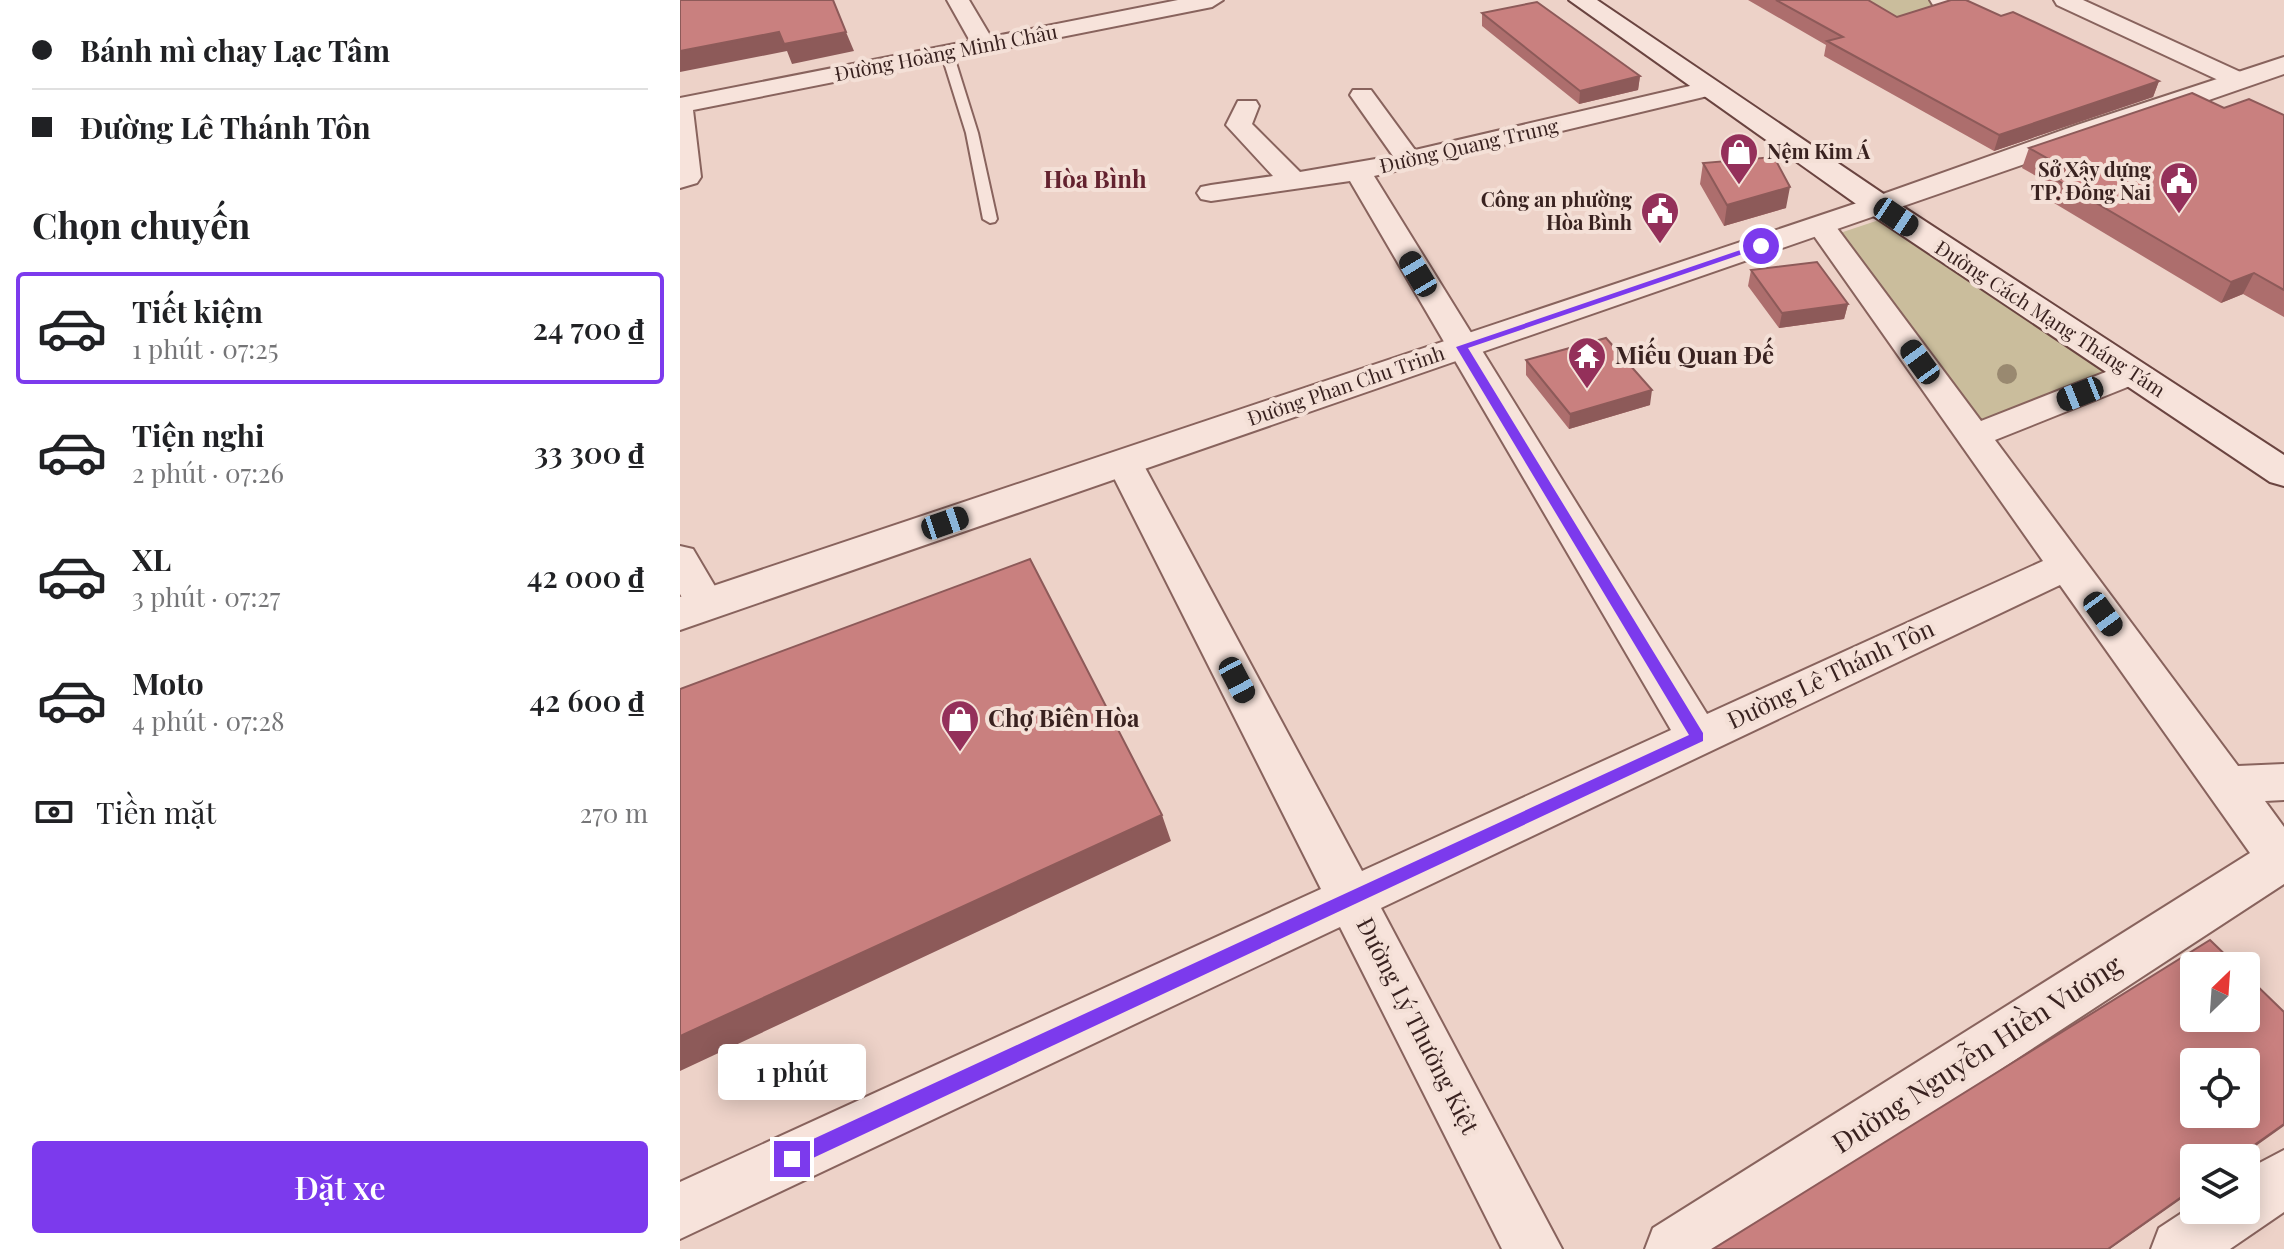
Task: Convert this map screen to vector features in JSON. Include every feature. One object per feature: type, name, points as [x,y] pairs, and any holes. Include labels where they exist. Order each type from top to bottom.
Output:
[{"type":"street","points":[[958,0],[984,45]]},
{"type":"street","name":"Đường Hoàng Minh Châu","points":[[680,106],[1212,0]]},
{"type":"street","name":"Đường Cách Mạng Tháng Tám","points":[[1581,0],[1880,206],[2284,473]]},
{"type":"street","points":[[1941,0],[1952,0]]},
{"type":"street","points":[[2075,5],[2111,0]]},
{"type":"street","points":[[2075,5],[2226,91]]},
{"type":"street","name":"Đường Phan Chu Trinh","points":[[693,609],[2226,91],[2284,65]]},
{"type":"street","name":"Đường Quang Trung","points":[[1698,737],[1358,172],[1707,89]]},
{"type":"street","points":[[1362,95],[1409,160]]},
{"type":"street","points":[[680,106],[687,177],[680,180]]},
{"type":"street","points":[[1247,106],[1239,125],[1295,183]]},
{"type":"street","points":[[1211,193],[1358,172]]},
{"type":"street","points":[[1821,226],[2282,861]]},
{"type":"street","points":[[1974,436],[2133,373]]},
{"type":"street","name":"Đường Lý Thường Kiệt","points":[[1124,462],[1533,1249]]},
{"type":"street","points":[[680,559],[693,609]]},
{"type":"street","name":"Đường Lê Thánh Tôn","points":[[680,1211],[2068,565]]},
{"type":"street","points":[[2226,785],[2284,782]]},
{"type":"street","name":"Đường Nguyễn Hiền Vương","points":[[1674,1249],[2282,861]]},
{"type":"street","points":[[2260,1194],[2284,1178]]},
{"type":"street","points":[[2180,1249],[2217,1224]]},
{"type":"lane","points":[[947,53],[972,133],[990,219]]},
{"type":"shaded area","points":[[1849,0],[1931,0],[1956,12],[1903,29]]},
{"type":"shaded area","points":[[1879,220],[2105,372],[1978,422],[1840,233]]},
{"type":"building","points":[[680,0],[833,0],[846,32],[784,44],[779,32],[680,51]]},
{"type":"building","points":[[1776,0],[1868,0],[1897,17],[1951,0],[1966,0],[2001,16],[2013,12],[2159,81],[1999,135],[1827,41],[1843,37]]},
{"type":"building","points":[[1537,2],[1640,76],[1580,91],[1482,13]]},
{"type":"building","name":"Sở Xây dựng TP. Đồng Nai","points":[[2192,93],[2224,108],[2249,99],[2284,115],[2284,290],[2254,273],[2231,282],[2057,180],[2075,174],[2029,148]]},
{"type":"building","points":[[1774,157],[1790,187],[1727,205],[1703,163]]},
{"type":"building","points":[[1817,262],[1848,304],[1782,313],[1751,270]]},
{"type":"building","name":"Miếu Quan Đế","points":[[1606,338],[1652,390],[1570,414],[1526,360]]},
{"type":"building","points":[[1030,559],[1162,815],[680,1036],[680,689]]},
{"type":"building","points":[[2210,940],[2222,952],[2191,952]]},
{"type":"building","points":[[2180,959],[2180,1032],[2260,1032],[2260,989],[2284,1012],[2284,1124],[2256,1144],[2180,1144],[2180,1198],[2108,1249],[1713,1249]]},
{"type":"place","name":"Nệm Kim Á","points":[[1739,186]]},
{"type":"place","name":"Sở Xây dựng TP. Đồng Nai","points":[[2179,215]]},
{"type":"place","name":"Công an phường Hòa Bình","points":[[1660,245]]},
{"type":"place","name":"Miếu Quan Đế","points":[[1587,390]]},
{"type":"place","name":"Chợ Biên Hòa","points":[[960,753]]},
{"type":"district","name":"Hòa Bình","points":[[1095,180]]},
{"type":"route","points":[[792,1159],[1698,737],[1462,347],[1761,246]]}]
